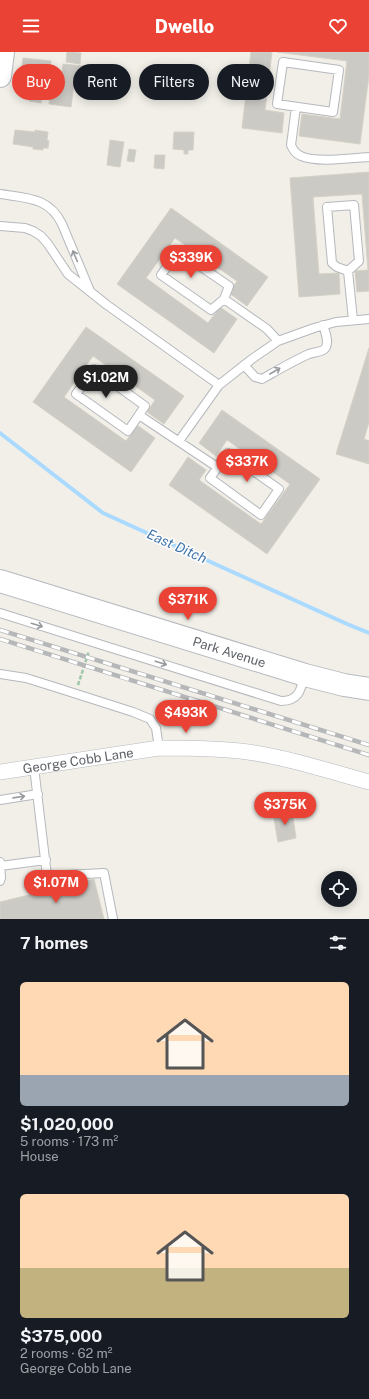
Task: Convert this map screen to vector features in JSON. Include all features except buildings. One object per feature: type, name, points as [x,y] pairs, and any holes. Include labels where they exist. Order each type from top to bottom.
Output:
[{"type":"street","points":[[0,76],[3,52]]},
{"type":"street","name":"Park Avenue","points":[[0,581],[305,675],[344,685],[369,689]]},
{"type":"street","name":"George Cobb Lane","points":[[0,772],[159,748],[222,749],[285,759],[369,782]]},
{"type":"lane","points":[[283,62],[339,70],[333,112],[296,107],[277,104],[283,62]]},
{"type":"lane","points":[[296,107],[291,145],[296,154],[309,158],[321,159],[369,157]]},
{"type":"lane","points":[[0,194],[33,200],[44,203],[52,208],[58,215],[90,292]]},
{"type":"lane","points":[[354,205],[359,261],[348,271],[337,267],[332,263],[327,207],[354,205]]},
{"type":"lane","points":[[0,226],[25,228],[41,236],[68,274],[90,292],[219,385]]},
{"type":"lane","points":[[178,251],[228,286],[224,299],[211,310],[161,275],[178,251]]},
{"type":"lane","points":[[348,271],[353,320]]},
{"type":"lane","points":[[224,299],[267,329],[278,341]]},
{"type":"lane","points":[[179,441],[219,385],[278,341],[323,325],[369,319]]},
{"type":"lane","points":[[244,365],[255,377],[262,379],[311,353],[324,350],[327,339],[323,325]]},
{"type":"lane","points":[[94,369],[145,406],[139,415],[128,431],[76,394],[94,369]]},
{"type":"lane","points":[[139,415],[217,467]]},
{"type":"lane","points":[[228,453],[279,489],[261,515],[210,478],[217,467],[228,453]]},
{"type":"lane","points":[[0,613],[281,701],[288,701],[298,695],[302,688],[305,675]]},
{"type":"lane","points":[[0,674],[26,678],[76,693],[150,719],[156,728],[159,748]]},
{"type":"lane","points":[[34,767],[47,876],[104,874],[113,919]]},
{"type":"lane","points":[[0,800],[38,794]]},
{"type":"lane","points":[[0,866],[46,860]]},
{"type":"lane","points":[[0,862],[0,881]]},
{"type":"path","points":[[76,693],[92,641]]},
{"type":"waterway","name":"East Ditch","points":[[0,433],[103,513],[369,633]]},
{"type":"railway","points":[[0,630],[369,745]]},
{"type":"railway","points":[[0,639],[369,755]]}]
